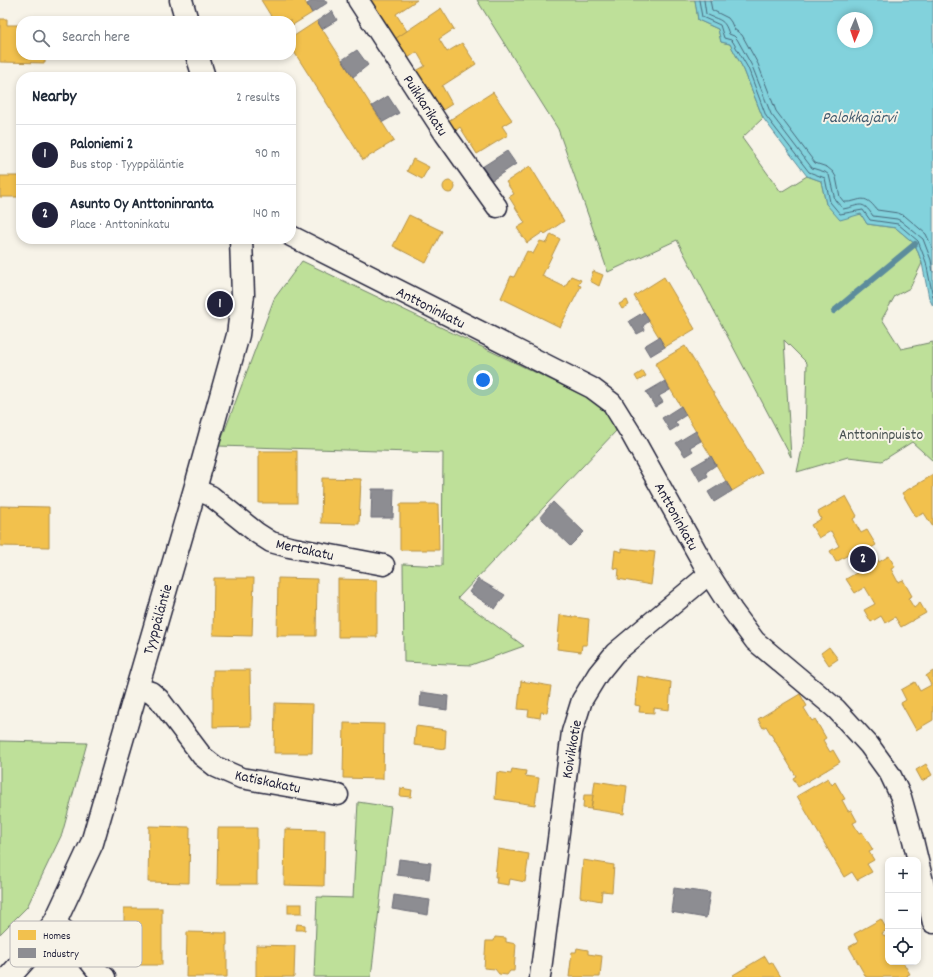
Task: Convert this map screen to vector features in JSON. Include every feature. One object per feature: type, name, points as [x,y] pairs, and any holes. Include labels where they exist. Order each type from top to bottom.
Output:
[{"type":"street","points":[[181,0],[186,16]]},
{"type":"street","name":"Puikkarikatu","points":[[358,0],[445,134],[497,207]]},
{"type":"street","points":[[199,60],[203,72]]},
{"type":"street","name":"Anttoninkatu","points":[[296,239],[592,388],[612,403],[630,432],[709,574],[732,610],[756,641],[836,709],[869,745],[890,774],[901,797],[933,923]]},
{"type":"street","name":"Tyyppäläntie","points":[[55,921],[92,843],[138,688],[238,335],[243,296],[241,244]]},
{"type":"street","name":"Mertakatu","points":[[195,489],[211,496],[257,533],[271,542],[289,547],[384,565]]},
{"type":"street","name":"Koivikkotie","points":[[540,977],[572,732],[582,700],[598,674],[615,653],[709,574]]},
{"type":"street","name":"Katiskakatu","points":[[138,688],[151,692],[159,699],[202,756],[216,767],[241,778],[338,795]]},
{"type":"street","name":"Tyyppäläntie","points":[[9,977],[18,967]]},
{"type":"street","points":[[94,967],[105,977]]},
{"type":"green space","name":"Anttoninpuisto","points":[[477,0],[695,0],[698,20],[718,29],[721,42],[730,44],[744,70],[763,118],[742,138],[781,192],[807,176],[821,181],[826,204],[861,214],[867,224],[896,228],[915,244],[922,263],[910,288],[895,296],[882,319],[901,349],[933,342],[933,461],[912,442],[882,461],[848,457],[797,472],[805,436],[807,363],[784,340],[791,457],[677,240],[608,272],[558,129]]},
{"type":"green space","points":[[302,261],[593,400],[607,413],[616,431],[458,598],[524,646],[471,665],[404,662],[403,564],[442,566],[443,453],[219,446],[274,299]]},
{"type":"green space","points":[[0,741],[87,743],[62,834],[27,907],[13,921],[10,921],[10,924],[0,934]]},
{"type":"green space","points":[[358,802],[391,807],[371,977],[314,977],[317,897],[353,898]]},
{"type":"water","name":"Palokkajärvi","points":[[695,0],[933,0],[933,306],[929,298],[922,263],[915,244],[896,228],[867,224],[861,214],[840,220],[826,204],[821,181],[807,176],[763,118],[744,70],[730,44],[721,42],[718,29],[698,20]]},
{"type":"building: Homes","points":[[261,0],[304,0],[312,13],[296,23],[296,16],[271,16]]},
{"type":"building: Homes","points":[[370,0],[417,0],[396,14],[407,31],[395,39]]},
{"type":"building: Homes","points":[[441,8],[454,29],[439,39],[447,52],[462,43],[476,64],[442,86],[452,104],[441,111],[416,71],[425,66],[417,52],[408,58],[395,39]]},
{"type":"building: Homes","points":[[0,19],[7,19],[7,25],[16,25],[16,60],[45,60],[45,63],[0,62]]},
{"type":"building: Homes","points":[[317,21],[394,141],[363,160],[296,55],[296,35]]},
{"type":"building: Homes","points":[[493,92],[512,120],[502,126],[508,135],[477,154],[460,127],[454,132],[448,121]]},
{"type":"building: Homes","points":[[413,159],[429,167],[422,179],[407,171]]},
{"type":"building: Homes","points":[[530,166],[564,221],[545,234],[543,232],[527,243],[517,228],[525,223],[509,197],[514,194],[506,182]]},
{"type":"building: Homes","points":[[0,176],[16,176],[16,197],[0,197]]},
{"type":"building: Homes","points":[[447,181],[451,181],[455,187],[451,193],[447,193],[443,189],[443,185]]},
{"type":"building: Homes","points":[[409,215],[442,231],[426,263],[393,246]]},
{"type":"building: Homes","points":[[551,234],[560,239],[542,276],[565,287],[571,276],[581,280],[578,285],[581,286],[560,327],[501,298],[511,276],[514,277],[527,251],[533,254],[540,241],[547,243]]},
{"type":"building: Homes","points":[[593,271],[603,275],[599,286],[590,281]]},
{"type":"building: Homes","points":[[664,277],[695,329],[665,347],[634,296]]},
{"type":"building: Homes","points":[[627,300],[629,305],[622,309],[619,304]]},
{"type":"building: Homes","points":[[685,346],[762,473],[732,491],[655,364]]},
{"type":"building: Homes","points":[[643,371],[646,376],[638,381],[635,376]]},
{"type":"building: Homes","points":[[259,451],[297,451],[297,503],[259,503]]},
{"type":"building: Homes","points":[[933,475],[933,527],[924,513],[916,517],[902,493]]},
{"type":"building: Homes","points":[[322,478],[361,479],[359,524],[321,523]]},
{"type":"building: Homes","points":[[846,496],[857,516],[853,519],[861,533],[867,530],[876,545],[871,548],[879,562],[889,556],[895,567],[891,569],[898,582],[903,580],[912,596],[908,598],[914,608],[920,603],[926,613],[901,627],[895,617],[885,623],[881,616],[871,622],[864,610],[875,604],[865,587],[855,593],[846,579],[858,572],[848,555],[836,562],[830,551],[839,546],[831,531],[819,538],[811,525],[821,519],[818,512]]},
{"type":"building: Homes","points":[[400,504],[438,504],[439,550],[400,550]]},
{"type":"building: Homes","points":[[0,506],[49,507],[49,547],[0,546]]},
{"type":"building: Homes","points":[[622,548],[655,552],[651,585],[618,579],[619,569],[613,568],[615,550],[622,552]]},
{"type":"building: Homes","points":[[214,578],[254,578],[252,636],[213,635]]},
{"type":"building: Homes","points":[[278,578],[317,579],[316,636],[277,636]]},
{"type":"building: Homes","points":[[338,579],[377,580],[377,637],[338,637]]},
{"type":"building: Homes","points":[[560,615],[589,619],[587,645],[582,645],[581,652],[557,649]]},
{"type":"building: Homes","points":[[829,647],[838,659],[829,665],[821,653]]},
{"type":"building: Homes","points":[[213,670],[250,670],[251,726],[213,727]]},
{"type":"building: Homes","points":[[933,671],[933,720],[916,730],[901,703],[906,700],[901,690],[915,682],[920,691],[931,685],[926,676]]},
{"type":"building: Homes","points":[[638,676],[671,682],[669,710],[654,708],[654,713],[639,712],[640,706],[635,705]]},
{"type":"building: Homes","points":[[521,681],[551,686],[547,713],[541,712],[540,718],[528,716],[529,710],[518,709]]},
{"type":"building: Homes","points":[[800,694],[807,706],[804,708],[812,721],[815,719],[826,738],[823,740],[830,752],[833,750],[840,762],[798,787],[793,778],[796,776],[766,726],[763,728],[758,719]]},
{"type":"building: Homes","points":[[275,703],[313,704],[312,753],[274,753]]},
{"type":"building: Homes","points":[[344,723],[384,724],[383,779],[343,778]]},
{"type":"building: Homes","points":[[416,726],[446,730],[445,749],[414,745]]},
{"type":"building: Homes","points":[[926,764],[932,775],[922,781],[916,770]]},
{"type":"building: Homes","points":[[512,769],[526,771],[525,776],[539,778],[535,805],[495,799],[497,772],[511,774]]},
{"type":"building: Homes","points":[[828,778],[832,785],[835,782],[845,799],[842,800],[848,811],[851,810],[857,821],[853,823],[859,833],[862,832],[873,850],[869,852],[874,860],[867,864],[872,872],[857,880],[852,872],[844,877],[797,796]]},
{"type":"building: Homes","points":[[595,781],[627,786],[624,814],[591,809]]},
{"type":"building: Homes","points":[[401,788],[412,790],[411,797],[400,796]]},
{"type":"building: Homes","points":[[584,795],[593,795],[591,809],[583,808]]},
{"type":"building: Homes","points":[[149,826],[190,827],[189,883],[148,882]]},
{"type":"building: Homes","points":[[218,828],[257,828],[257,884],[217,884]]},
{"type":"building: Homes","points":[[285,829],[325,830],[324,886],[284,885]]},
{"type":"building: Homes","points":[[498,849],[529,854],[525,882],[510,879],[509,885],[496,883],[497,877],[495,877]]},
{"type":"building: Homes","points":[[583,860],[614,865],[612,892],[602,891],[601,901],[580,897]]},
{"type":"building: Homes","points":[[288,904],[302,904],[302,913],[288,913]]},
{"type":"building: Homes","points":[[124,908],[162,908],[162,965],[142,965],[142,921],[124,921]]},
{"type":"building: Homes","points":[[881,919],[885,926],[885,931],[882,933],[885,935],[885,965],[905,965],[910,974],[907,975],[908,977],[866,977],[849,947],[858,942],[854,934]]},
{"type":"building: Homes","points":[[297,924],[305,925],[305,930],[296,930]]},
{"type":"building: Homes","points":[[187,932],[227,933],[227,977],[186,977]]},
{"type":"building: Homes","points":[[495,937],[506,938],[506,942],[516,944],[514,971],[510,971],[507,975],[499,974],[495,969],[484,968],[486,941],[494,941]]},
{"type":"building: Homes","points":[[256,945],[295,946],[294,977],[256,977]]},
{"type":"building: Homes","points":[[577,948],[588,950],[588,954],[602,956],[600,977],[569,977],[572,952],[576,952]]},
{"type":"building: Homes","points":[[765,956],[769,963],[772,962],[781,977],[735,977],[733,975]]},
{"type":"building: Industry","points":[[313,0],[325,0],[327,3],[312,13],[307,4]]},
{"type":"building: Industry","points":[[332,11],[337,20],[322,29],[317,21]]},
{"type":"building: Industry","points":[[357,50],[368,65],[353,77],[342,60]]},
{"type":"building: Industry","points":[[388,96],[399,113],[383,122],[372,106]]},
{"type":"building: Industry","points":[[507,151],[516,164],[492,180],[482,167]]},
{"type":"building: Industry","points":[[644,312],[649,321],[643,326],[645,330],[637,334],[629,321]]},
{"type":"building: Industry","points":[[659,337],[665,347],[650,356],[644,346]]},
{"type":"building: Industry","points":[[665,381],[670,390],[659,396],[663,402],[655,407],[646,392]]},
{"type":"building: Industry","points":[[681,406],[686,415],[675,422],[678,426],[670,431],[662,418]]},
{"type":"building: Industry","points":[[696,431],[701,441],[690,447],[693,451],[685,456],[676,443]]},
{"type":"building: Industry","points":[[711,456],[716,465],[706,472],[708,476],[700,481],[692,467]]},
{"type":"building: Industry","points":[[726,481],[732,491],[714,502],[708,492]]},
{"type":"building: Industry","points":[[372,489],[394,489],[393,518],[371,518]]},
{"type":"building: Industry","points":[[553,502],[584,532],[570,546],[540,517]]},
{"type":"building: Industry","points":[[478,579],[505,595],[495,609],[469,592]]},
{"type":"building: Industry","points":[[421,692],[448,696],[447,710],[420,706]]},
{"type":"building: Industry","points":[[399,859],[431,863],[429,879],[397,875]]},
{"type":"building: Industry","points":[[674,888],[710,893],[706,918],[671,912]]},
{"type":"building: Industry","points":[[394,895],[430,900],[428,915],[392,909]]},
{"type":"waterway","points":[[834,311],[915,244]]},
{"type":"place","name":"Paloniemi 2","points":[[220,304]]},
{"type":"place","name":"Asunto Oy Anttoninranta","points":[[863,559]]}]
